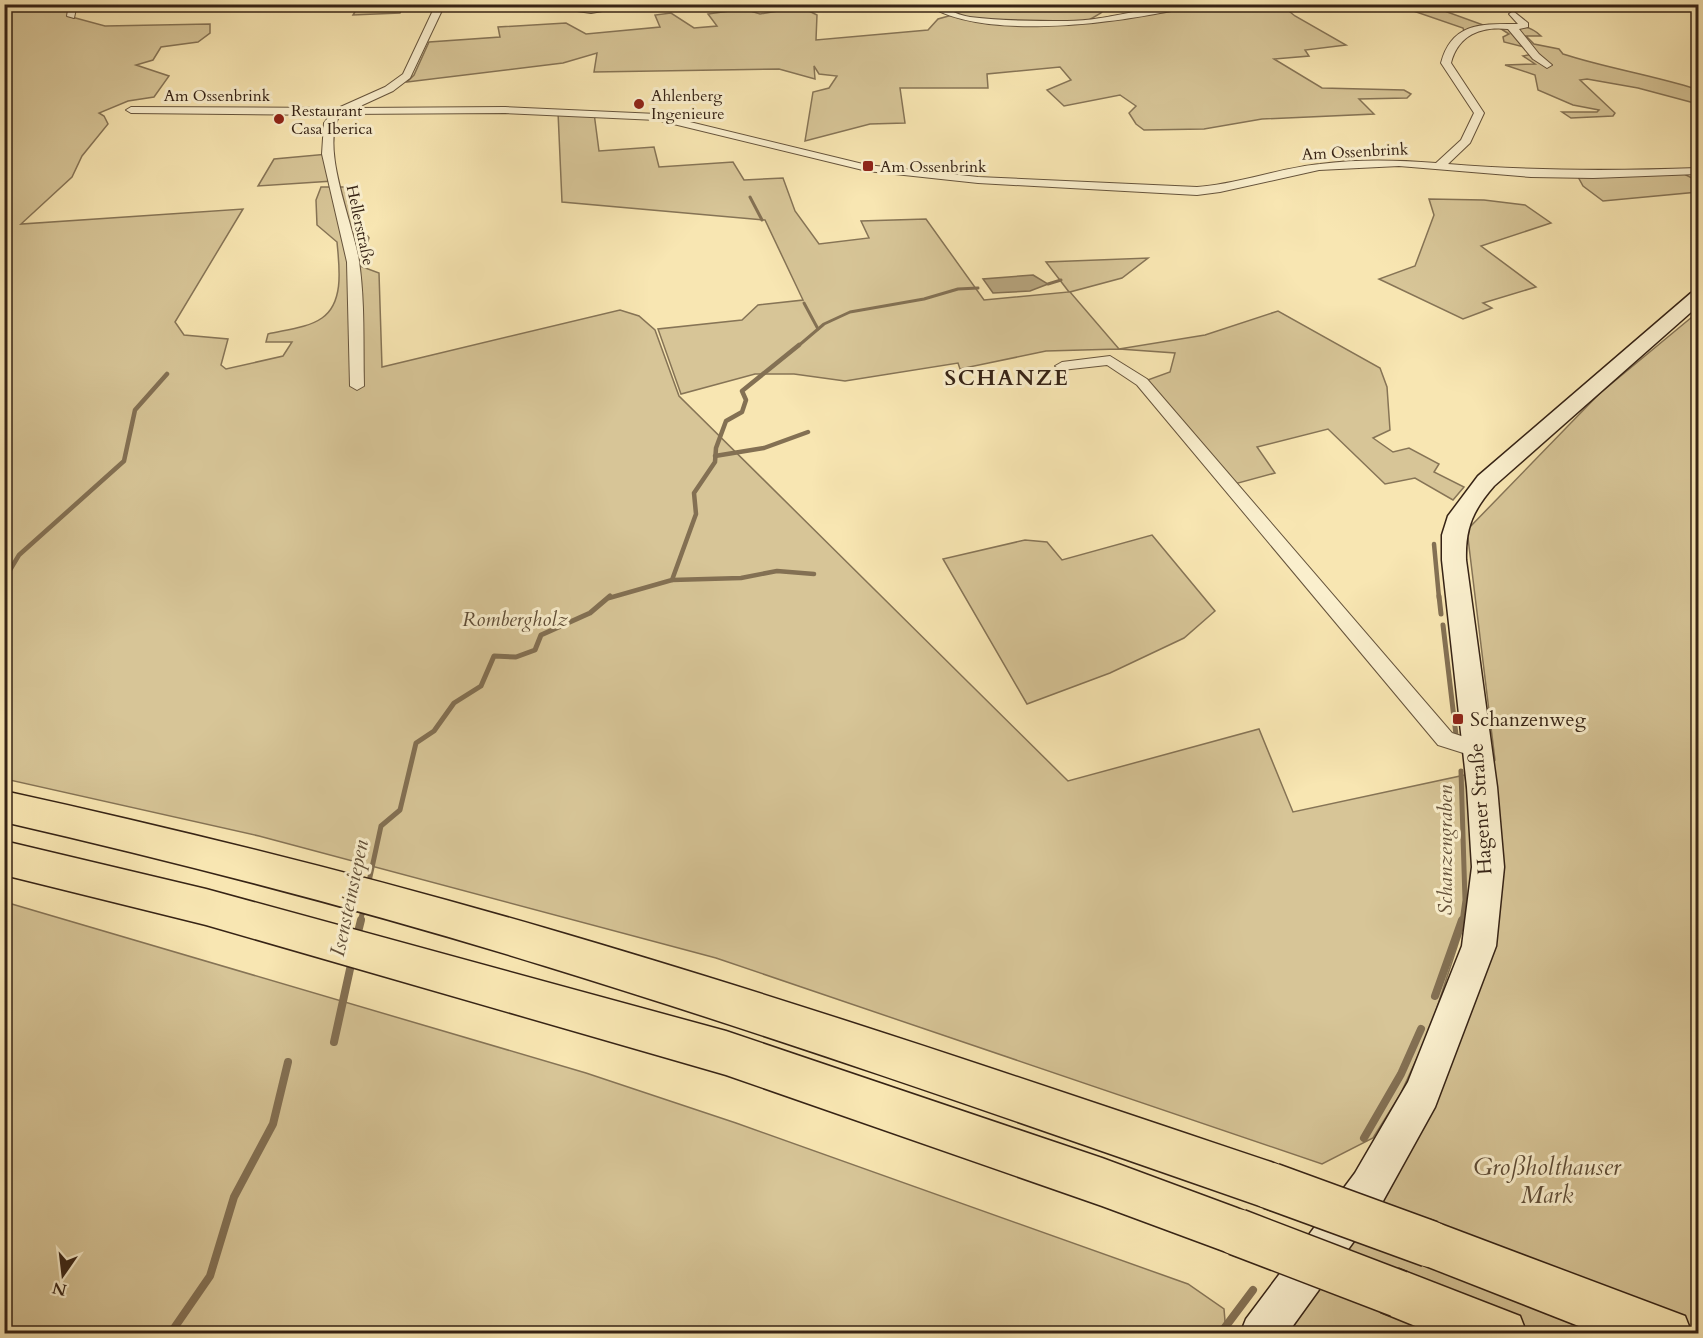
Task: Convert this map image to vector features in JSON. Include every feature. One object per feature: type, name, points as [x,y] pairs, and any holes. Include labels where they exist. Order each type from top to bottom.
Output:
[{"type":"highway","points":[[4,806],[240,862],[544,947],[876,1052],[1271,1186],[1667,1334]]},
{"type":"highway","points":[[4,858],[206,907],[726,1053],[1102,1182],[1502,1334]]},
{"type":"main road","name":"Hagener Straße","points":[[1262,1334],[1375,1176],[1422,1094],[1479,946],[1488,867],[1454,560],[1453,538],[1458,517],[1466,503],[1486,481],[1698,297]]},
{"type":"street","points":[[70,16],[73,4]]},
{"type":"street","name":"Am Ossenbrink","points":[[338,112],[389,89],[407,76],[441,4]]},
{"type":"street","points":[[533,4],[591,10],[638,4]]},
{"type":"street","points":[[930,4],[953,15],[974,20],[1068,24],[1103,21],[1191,4]]},
{"type":"street","points":[[1439,166],[1466,141],[1479,113],[1446,63],[1448,49],[1469,32],[1486,26],[1507,25],[1525,25],[1517,12],[1500,22],[1507,25],[1527,42],[1531,53],[1547,65]]},
{"type":"street","name":"Am Ossenbrink","points":[[131,110],[338,112],[404,109],[505,110],[657,117],[834,162],[900,173],[978,180],[1197,191],[1220,189],[1319,168],[1399,163],[1494,172],[1577,175],[1698,171]]},
{"type":"street","name":"Hellerstraße","points":[[338,112],[329,123],[328,154],[353,262],[357,386]]},
{"type":"street","points":[[1062,366],[1110,360],[1142,382],[1446,739],[1476,749]]},
{"type":"green space","points":[[1280,4],[1295,16],[1346,45],[1305,50],[1309,56],[1274,59],[1322,88],[1404,90],[1411,94],[1407,98],[1359,99],[1374,114],[1262,119],[1204,129],[1144,130],[1136,124],[1129,113],[1136,106],[1120,95],[1064,106],[1047,90],[1071,80],[1060,67],[987,74],[988,88],[900,88],[905,123],[870,124],[805,141],[813,92],[829,88],[837,76],[819,74],[814,66],[815,79],[779,69],[594,72],[597,53],[563,63],[407,82],[414,75],[429,42],[500,37],[498,27],[566,23],[586,34],[660,27],[655,15],[671,13],[694,28],[717,26],[708,14],[744,9],[760,14],[801,7],[817,15],[816,40],[928,30],[938,19],[952,15],[930,5],[1109,5],[1089,20],[1180,5]]},
{"type":"green space","name":"Rombergholz","points":[[5,5],[73,5],[68,16],[105,26],[210,24],[210,33],[198,42],[161,47],[153,60],[136,65],[169,76],[154,97],[128,101],[99,113],[104,116],[108,124],[82,156],[72,177],[21,224],[243,209],[175,322],[184,335],[228,339],[221,365],[226,369],[283,356],[292,342],[266,342],[268,334],[310,324],[322,318],[329,311],[334,303],[339,283],[337,242],[317,225],[316,200],[321,187],[357,187],[352,203],[357,208],[356,221],[369,238],[360,266],[379,273],[382,367],[620,310],[639,316],[655,330],[679,396],[1068,781],[1259,729],[1293,812],[1465,775],[1474,851],[1466,919],[1429,1032],[1400,1095],[1373,1138],[1322,1164],[716,958],[259,836],[5,779]]},
{"type":"green space","points":[[404,5],[400,13],[353,15],[358,7]]},
{"type":"green space","points":[[1396,5],[1428,5],[1486,26],[1465,34],[1463,28]]},
{"type":"green space","points":[[1495,25],[1525,27],[1541,36],[1526,36],[1534,44],[1559,49],[1563,54],[1579,59],[1696,89],[1698,90],[1698,104],[1638,88],[1587,79],[1580,80],[1615,113],[1613,116],[1571,118],[1562,112],[1597,112],[1599,110],[1573,105],[1538,90],[1535,75],[1505,65],[1535,64],[1523,56],[1534,54],[1532,49],[1504,42],[1503,37],[1509,34]]},
{"type":"green space","points":[[558,112],[594,113],[599,151],[654,147],[659,167],[733,162],[744,180],[783,178],[795,211],[819,244],[869,238],[861,221],[926,219],[984,300],[1069,292],[1046,262],[1148,258],[1122,278],[1070,292],[1119,349],[1046,351],[960,369],[958,363],[845,381],[794,374],[755,374],[681,394],[658,329],[742,320],[758,305],[803,300],[765,220],[562,202]]},
{"type":"green space","points":[[328,154],[333,181],[258,186],[274,159]]},
{"type":"green space","points":[[1684,174],[1698,181],[1698,192],[1603,201],[1583,186],[1577,175]]},
{"type":"green space","points":[[1429,199],[1484,200],[1525,205],[1551,223],[1481,246],[1536,287],[1483,303],[1492,308],[1463,319],[1379,279],[1415,266],[1434,215]]},
{"type":"green space","points":[[1278,311],[1380,368],[1387,387],[1390,430],[1373,438],[1393,452],[1409,448],[1439,464],[1434,472],[1464,487],[1453,500],[1415,478],[1385,484],[1328,429],[1257,447],[1275,473],[1231,485],[1142,382],[1170,372],[1175,353],[1119,349],[1205,335]]},
{"type":"green space","name":"Großholthauser Mark","points":[[1698,312],[1698,1333],[1261,1334],[1369,1187],[1479,946],[1482,787],[1495,760],[1467,530],[1599,394]]},
{"type":"green space","points":[[1152,535],[1215,611],[1184,638],[1110,673],[1027,704],[943,559],[1025,540],[1047,542],[1062,560]]},
{"type":"green space","points":[[5,902],[586,1073],[736,1123],[1188,1284],[1224,1309],[1226,1333],[5,1333]]},
{"type":"shaded area","points":[[1033,275],[1048,284],[1030,291],[993,293],[983,279]]},
{"type":"waterway","points":[[750,197],[762,220]]},
{"type":"waterway","points":[[1048,284],[1061,280]]},
{"type":"waterway","name":"Isensteinsiepen","points":[[797,347],[824,324],[850,312],[924,299],[958,289],[978,288]]},
{"type":"waterway","points":[[804,303],[818,329]]},
{"type":"waterway","name":"Isensteinsiepen","points":[[715,456],[726,421],[742,412],[746,400],[742,391],[799,345]]},
{"type":"waterway","points":[[4,580],[19,555],[124,461],[135,410],[167,374]]},
{"type":"waterway","points":[[715,456],[764,448],[808,432]]},
{"type":"waterway","name":"Isensteinsiepen","points":[[672,580],[696,514],[694,493],[715,462],[715,456]]},
{"type":"waterway","name":"Schanzengraben","points":[[1434,544],[1439,598]]},
{"type":"waterway","points":[[672,580],[741,578],[777,571],[814,574]]},
{"type":"waterway","name":"Isensteinsiepen","points":[[609,598],[672,580]]},
{"type":"waterway","name":"Isensteinsiepen","points":[[368,886],[381,826],[400,810],[416,743],[434,731],[454,703],[481,686],[494,656],[516,657],[535,650],[541,635],[590,613],[610,596]]},
{"type":"waterway","name":"Schanzengraben","points":[[1439,596],[1441,614]]},
{"type":"waterway","name":"Schanzengraben","points":[[1443,625],[1456,735]]},
{"type":"waterway","name":"Schanzengraben","points":[[1461,771],[1465,900],[1462,922]]},
{"type":"waterway","name":"Isensteinsiepen","points":[[360,922],[364,907]]},
{"type":"waterway","name":"Isensteinsiepen","points":[[357,936],[361,920]]},
{"type":"waterway","name":"Schanzengraben","points":[[1435,996],[1462,920]]},
{"type":"waterway","name":"Isensteinsiepen","points":[[334,1042],[352,960]]},
{"type":"waterway","name":"Schanzengraben","points":[[1364,1138],[1401,1074],[1421,1029]]},
{"type":"waterway","name":"Isensteinsiepen","points":[[170,1334],[210,1276],[234,1197],[273,1124],[288,1062]]},
{"type":"waterway","name":"Schanzengraben","points":[[1220,1334],[1253,1290]]},
{"type":"place","name":"Ahlenberg Ingenieure","points":[[639,104]]},
{"type":"place","name":"Restaurant Casa Iberica","points":[[279,119]]},
{"type":"place","name":"Am Ossenbrink","points":[[868,166]]},
{"type":"place","name":"Schanzenweg","points":[[1458,719]]},
{"type":"district","name":"SCHANZE","points":[[1007,377]]}]
